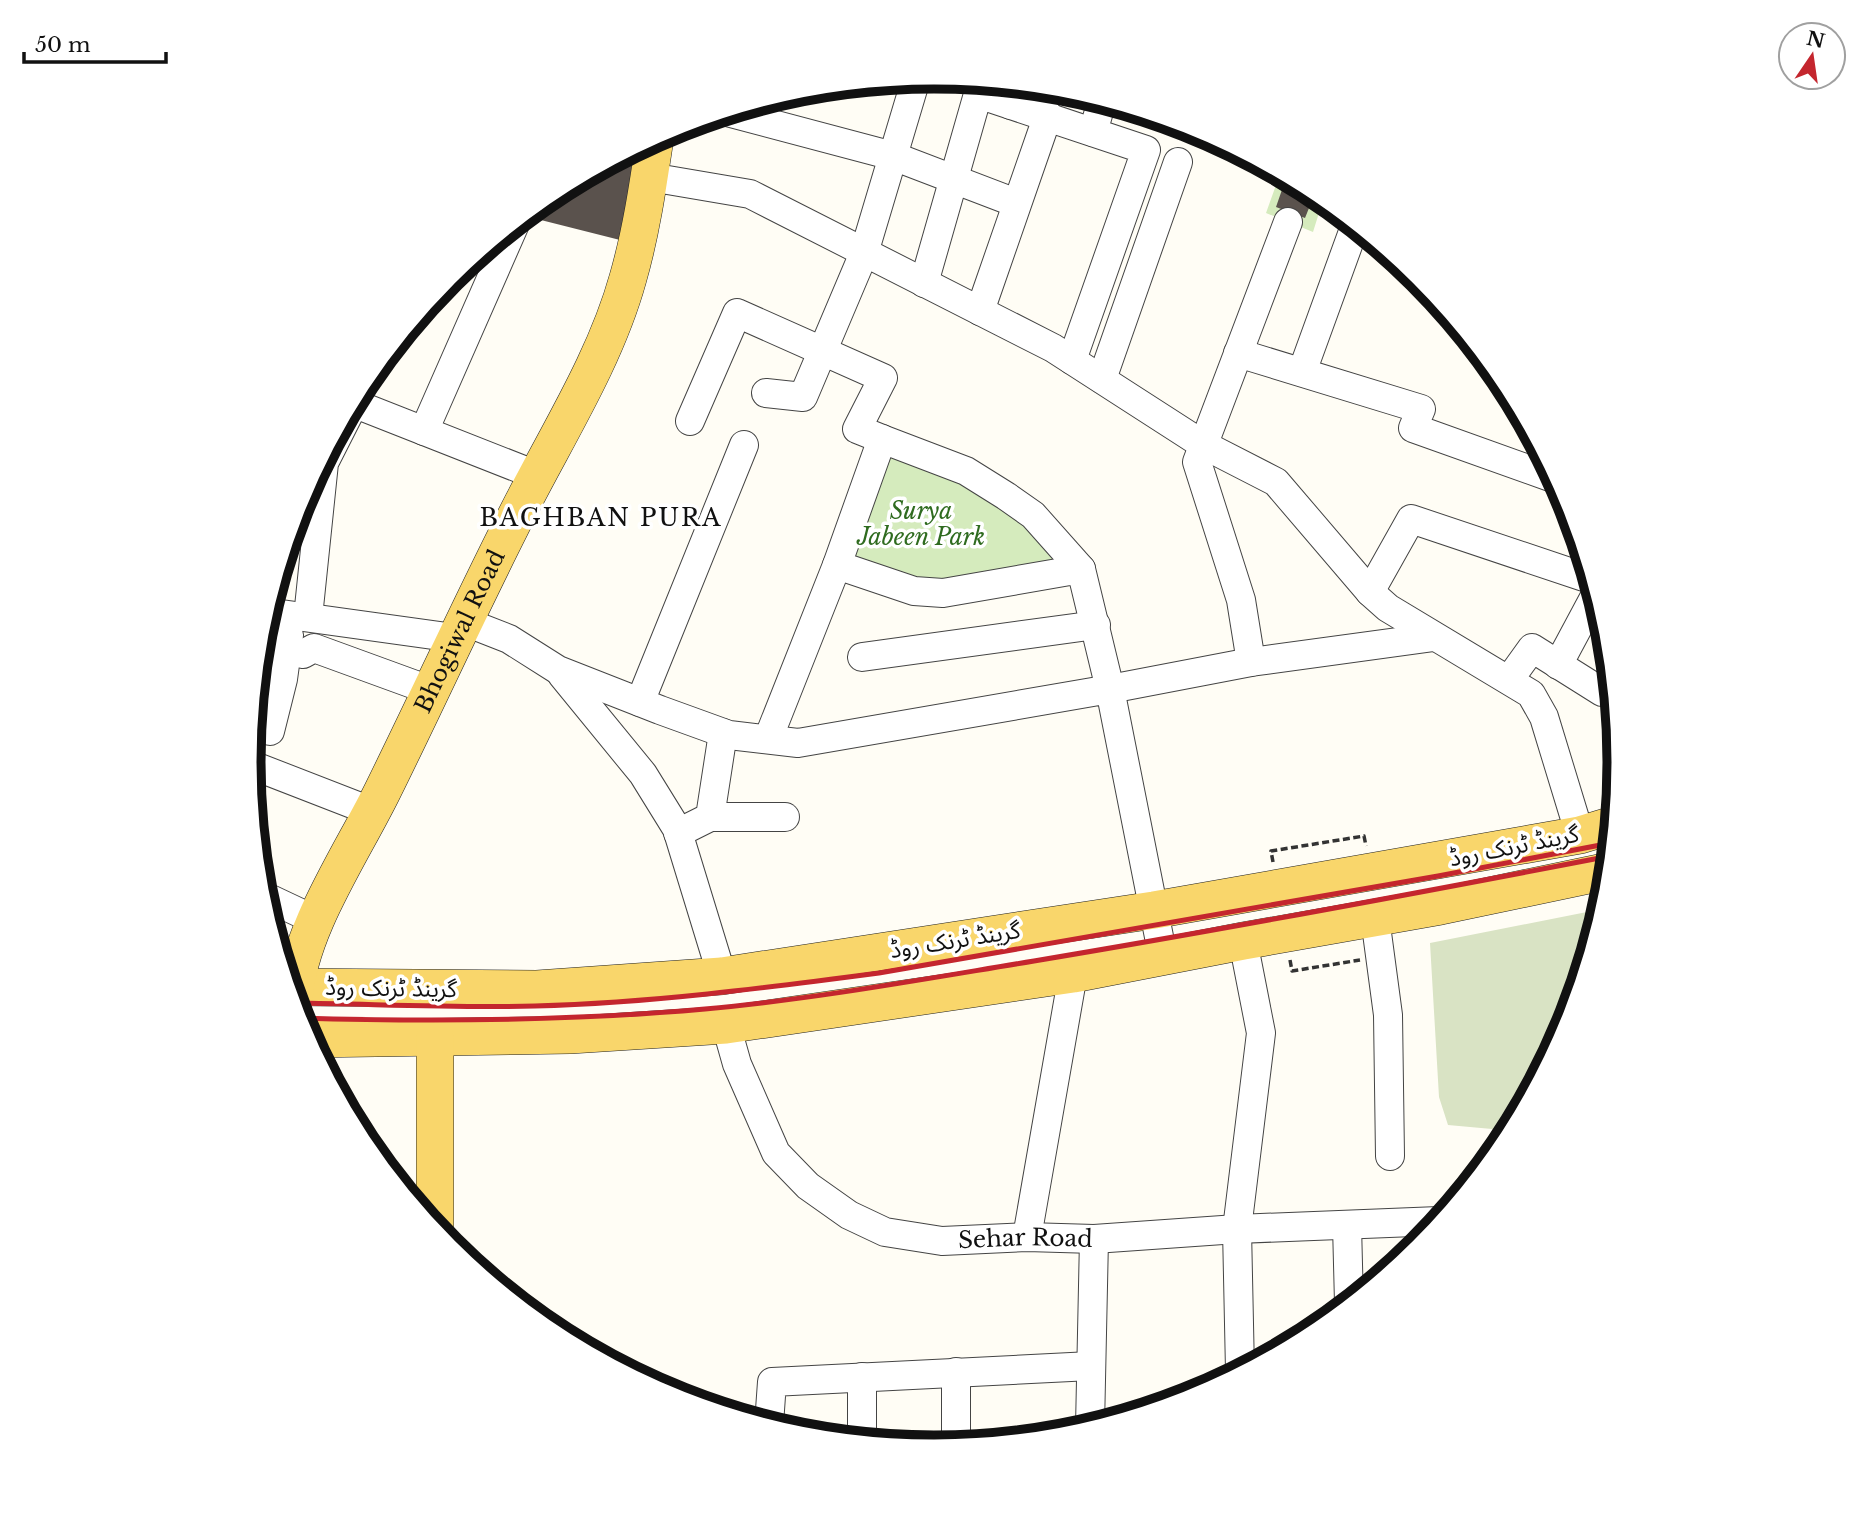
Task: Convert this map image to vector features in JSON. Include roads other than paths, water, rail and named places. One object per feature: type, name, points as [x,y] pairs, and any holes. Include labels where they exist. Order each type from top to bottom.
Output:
[{"type":"main road","name":"Bhogiwal Road","points":[[297,978],[314,920],[373,812],[458,632],[599,356],[628,279],[653,151]]},
{"type":"main road","name":"گرینڈ ٹرنک روڈ","points":[[302,991],[537,989],[722,976],[1154,910],[1596,830]]},
{"type":"main road","name":"گرینڈ ٹرنک روڈ","points":[[321,1039],[570,1035],[726,1025],[1073,974],[1597,873]]},
{"type":"main road","points":[[435,1038],[435,1213]]},
{"type":"street","points":[[766,393],[803,397],[864,253],[913,90]]},
{"type":"street","points":[[924,283],[978,94],[1013,95],[1048,116],[1146,150],[1072,360]]},
{"type":"street","points":[[1093,132],[1099,110]]},
{"type":"street","points":[[980,311],[1048,116]]},
{"type":"street","points":[[745,117],[893,156],[1016,203]]},
{"type":"street","points":[[1102,379],[1178,162]]},
{"type":"street","points":[[649,177],[750,194],[1072,360],[1202,444],[1276,482],[1370,593],[1388,608],[1531,694],[1596,830]]},
{"type":"street","points":[[1251,662],[1241,600],[1197,462],[1288,222]]},
{"type":"street","points":[[1302,372],[1352,235]]},
{"type":"street","points":[[424,431],[507,242]]},
{"type":"street","points":[[690,421],[737,313],[883,378],[857,429],[966,471],[1033,515],[1082,569],[1110,689],[1163,957]]},
{"type":"street","points":[[1238,353],[1421,409],[1413,428],[1542,474]]},
{"type":"street","points":[[363,407],[536,475]]},
{"type":"street","points":[[768,740],[837,565],[882,439]]},
{"type":"street","points":[[640,702],[744,445]]},
{"type":"street","points":[[270,731],[283,679],[289,615],[307,518]]},
{"type":"street","points":[[1370,593],[1411,520],[1581,579]]},
{"type":"street","points":[[837,565],[914,592],[943,593],[1082,569]]},
{"type":"street","points":[[1558,665],[1585,594]]},
{"type":"street","points":[[289,615],[440,636],[458,632],[509,639],[558,670],[723,733],[799,743],[1251,662],[1434,637]]},
{"type":"street","points":[[862,657],[1096,625]]},
{"type":"street","points":[[287,651],[303,654],[314,648],[432,691]]},
{"type":"street","points":[[1509,680],[1532,648],[1602,692]]},
{"type":"street","points":[[558,670],[643,774],[678,833],[722,976]]},
{"type":"street","points":[[710,817],[723,733]]},
{"type":"street","points":[[261,769],[373,812]]},
{"type":"street","points":[[678,833],[710,817],[785,817]]},
{"type":"street","points":[[276,902],[314,920]]},
{"type":"street","points":[[1375,918],[1388,1015],[1390,1156]]},
{"type":"street","points":[[1240,1361],[1237,1228],[1261,1033],[1242,940]]},
{"type":"street","points":[[1027,1237],[1073,974]]},
{"type":"street","name":"Sehar Road","points":[[726,1025],[737,1064],[776,1153],[808,1186],[849,1216],[885,1232],[942,1241],[1027,1237],[1094,1238],[1237,1228],[1425,1222]]},
{"type":"street","points":[[1347,1225],[1349,1292]]},
{"type":"street","points":[[1090,1416],[1094,1238]]},
{"type":"street","points":[[770,1414],[772,1382],[1091,1366]]},
{"type":"street","points":[[956,1372],[956,1434]]},
{"type":"street","points":[[862,1377],[862,1430]]},
{"type":"railway","points":[[306,1003],[535,1006],[664,998],[793,984],[879,973],[1438,876],[1601,845]]},
{"type":"railway","points":[[312,1018],[553,1018],[654,1013],[787,1000],[1178,936],[1600,858]]},
{"type":"district","name":"BAGHBAN PURA","points":[[601,518]]},
{"type":"park label","name":"Surya Jabeen Park","points":[[921,524]]}]
